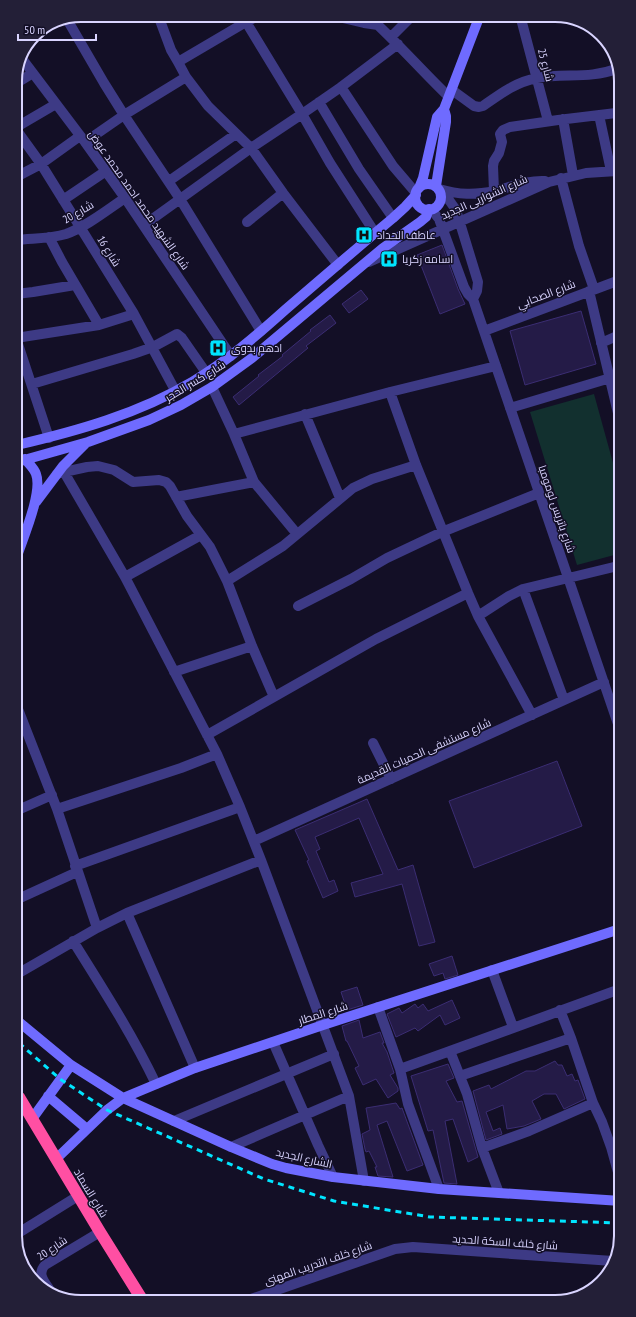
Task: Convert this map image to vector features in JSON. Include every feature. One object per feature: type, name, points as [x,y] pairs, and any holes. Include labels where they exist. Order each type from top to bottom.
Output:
[{"type":"highway","name":"شارع السماد","points":[[22,1102],[139,1295]]},
{"type":"street","points":[[161,22],[171,50],[186,77],[208,106],[251,148],[338,265]]},
{"type":"street","points":[[178,62],[238,22]]},
{"type":"street","points":[[246,22],[330,163],[374,233]]},
{"type":"street","points":[[356,22],[378,25]]},
{"type":"street","points":[[375,22],[395,40],[426,75],[450,93],[474,106],[483,106],[514,86],[537,78],[592,75],[613,70]]},
{"type":"street","points":[[144,225],[251,148],[341,87],[395,40],[408,22]]},
{"type":"street","points":[[444,109],[446,122],[438,190],[440,202],[434,208],[426,209],[419,205],[416,198],[423,178],[437,117],[444,109],[477,22]]},
{"type":"street","name":"شارع 25","points":[[522,22],[548,121]]},
{"type":"street","points":[[70,23],[104,83],[169,181],[261,331]]},
{"type":"street","name":"شارع الشهيد محمد احمد محمد عوض","points":[[25,63],[83,139],[144,225],[231,356]]},
{"type":"street","points":[[22,79],[32,73]]},
{"type":"street","points":[[22,174],[124,115],[186,77]]},
{"type":"street","points":[[341,87],[393,166],[417,192]]},
{"type":"street","points":[[319,102],[359,169],[393,218]]},
{"type":"street","points":[[22,124],[56,104]]},
{"type":"street","points":[[494,191],[493,166],[499,153],[502,142],[500,134],[503,130],[510,127],[548,121],[614,113]]},
{"type":"street","points":[[599,115],[614,171]]},
{"type":"street","points":[[563,119],[573,175]]},
{"type":"street","points":[[169,181],[236,134]]},
{"type":"street","name":"شارع 16","points":[[22,138],[63,200],[134,314],[153,346],[176,392]]},
{"type":"street","points":[[63,200],[106,171]]},
{"type":"street","name":"شارع الشواربى الجديد","points":[[364,264],[549,182],[573,175],[614,171]]},
{"type":"street","points":[[510,408],[613,377],[601,343],[591,290],[561,178]]},
{"type":"street","name":"شارع الشواربى الجديد","points":[[438,190],[463,195],[494,191],[530,182],[549,182]]},
{"type":"street","points":[[417,192],[427,184],[438,190],[452,203],[456,210],[478,282],[477,291],[473,299]]},
{"type":"street","name":"شارع كسر الحجر","points":[[22,444],[49,438],[114,418],[176,392],[206,374],[231,356],[261,331],[393,218],[405,207],[417,192]]},
{"type":"street","points":[[247,222],[283,193]]},
{"type":"street","name":"شارع 20","points":[[22,239],[66,234],[80,227],[125,198]]},
{"type":"street","name":"شارع كسر الحجر","points":[[22,460],[88,442],[149,420],[181,405],[212,387],[252,358],[364,264],[420,222],[426,217],[430,209]]},
{"type":"street","name":"شارع باتريس لومومبا","points":[[430,209],[439,219],[464,287],[473,299],[614,712]]},
{"type":"street","points":[[50,237],[75,285],[99,325]]},
{"type":"street","name":"شارع الصحابي","points":[[484,331],[614,281]]},
{"type":"street","points":[[22,293],[75,285]]},
{"type":"street","points":[[22,337],[99,325],[134,314]]},
{"type":"street","points":[[32,384],[133,354],[177,334],[182,338],[206,374]]},
{"type":"street","points":[[601,343],[614,337]]},
{"type":"street","points":[[22,355],[49,438]]},
{"type":"street","points":[[234,434],[305,414],[496,366]]},
{"type":"street","points":[[212,387],[254,482],[297,534]]},
{"type":"street","points":[[390,392],[442,532],[478,616],[532,715]]},
{"type":"street","points":[[305,414],[340,498]]},
{"type":"street","points":[[35,503],[70,459],[88,442]]},
{"type":"street","points":[[22,461],[34,470],[37,478],[35,503],[22,541]]},
{"type":"street","points":[[226,581],[283,546],[353,488],[372,479],[416,465]]},
{"type":"street","points":[[60,473],[98,466],[106,467],[118,472],[133,482],[159,480],[166,482],[170,486],[187,516],[210,547],[226,581],[274,697]]},
{"type":"street","points":[[60,473],[125,577],[217,754],[240,807],[262,860],[349,1096],[364,1181]]},
{"type":"street","points":[[176,497],[254,482]]},
{"type":"street","points":[[298,606],[351,579],[387,558],[442,532],[539,493]]},
{"type":"street","points":[[125,577],[202,535]]},
{"type":"street","points":[[478,616],[509,596],[523,589],[614,567]]},
{"type":"street","points":[[523,589],[564,700]]},
{"type":"street","points":[[207,735],[376,639],[468,593]]},
{"type":"street","points":[[174,672],[252,646]]},
{"type":"street","name":"شارع مستشفى الحميات القديمة","points":[[254,841],[604,682]]},
{"type":"street","points":[[22,718],[52,795],[97,928]]},
{"type":"street","points":[[373,743],[391,779]]},
{"type":"street","points":[[57,809],[217,754]]},
{"type":"street","points":[[22,808],[52,795]]},
{"type":"street","points":[[22,897],[76,869],[240,807]]},
{"type":"street","points":[[22,971],[97,928],[127,913],[262,860]]},
{"type":"street","points":[[127,913],[195,1068]]},
{"type":"street","name":"شارع المطار","points":[[56,1159],[107,1110],[123,1098],[195,1068],[614,931]]},
{"type":"street","points":[[73,942],[123,1020],[156,1084]]},
{"type":"street","points":[[492,970],[513,1027]]},
{"type":"street","points":[[400,1069],[614,991]]},
{"type":"street","points":[[378,1007],[400,1069],[408,1104],[439,1189]]},
{"type":"street","points":[[560,1010],[593,1103],[614,1142]]},
{"type":"street","name":"الشارع الجديد","points":[[22,1024],[71,1065],[123,1098],[272,1164],[333,1177],[364,1181],[439,1189],[614,1201]]},
{"type":"street","points":[[460,1076],[571,1038]]},
{"type":"street","points":[[273,1042],[304,1115],[333,1177]]},
{"type":"street","points":[[450,1051],[467,1094],[482,1148],[500,1193]]},
{"type":"street","points":[[174,1121],[287,1075],[334,1054]]},
{"type":"street","points":[[32,1119],[71,1065]]},
{"type":"street","points":[[48,1096],[87,1129]]},
{"type":"street","points":[[231,1147],[349,1096]]},
{"type":"street","points":[[482,1148],[529,1131],[593,1103]]},
{"type":"street","points":[[22,1231],[78,1196]]},
{"type":"street","name":"شارع 20","points":[[46,1283],[40,1271],[44,1265],[100,1232]]},
{"type":"street","name":"شارع خلف السكة الحديد","points":[[395,1249],[413,1247],[609,1261]]},
{"type":"street","name":"شارع خلف التدريب المهنى","points":[[262,1295],[395,1249]]},
{"type":"green space","points":[[594,394],[614,466],[614,555],[577,565],[530,412]]},
{"type":"building","points":[[442,245],[465,304],[440,314],[417,255]]},
{"type":"building","points":[[361,290],[368,299],[349,313],[342,304]]},
{"type":"building","points":[[581,311],[596,364],[525,385],[510,331]]},
{"type":"building","points":[[330,315],[336,323],[306,346],[308,348],[239,405],[233,397],[283,356],[282,355],[311,331],[310,330]]},
{"type":"building","points":[[557,761],[582,826],[474,868],[449,801]]},
{"type":"building","points":[[367,799],[398,870],[413,865],[435,942],[419,946],[402,884],[355,897],[351,883],[383,874],[359,818],[315,837],[320,849],[316,851],[329,882],[334,880],[338,891],[323,898],[307,861],[309,860],[295,830]]},
{"type":"building","points":[[452,956],[458,975],[445,979],[443,973],[434,976],[429,964]]},
{"type":"building","points":[[357,987],[363,1005],[347,1010],[341,992]]},
{"type":"building","points":[[452,1000],[460,1018],[445,1025],[440,1015],[418,1031],[415,1028],[396,1037],[387,1014],[399,1008],[402,1013],[415,1004],[418,1008],[423,1004],[428,1011]]},
{"type":"building","points":[[359,1020],[363,1038],[380,1032],[384,1043],[382,1043],[387,1052],[394,1073],[390,1075],[398,1088],[398,1091],[388,1098],[376,1079],[363,1085],[355,1068],[359,1066],[346,1041],[342,1026]]},
{"type":"building","points":[[555,1061],[558,1065],[562,1065],[567,1076],[572,1074],[575,1081],[578,1080],[585,1099],[564,1109],[556,1094],[544,1094],[532,1101],[541,1119],[524,1126],[507,1129],[503,1105],[486,1112],[493,1131],[500,1128],[502,1134],[486,1140],[473,1091],[489,1085],[491,1089],[526,1071],[535,1071]]},
{"type":"building","points":[[448,1064],[454,1078],[446,1081],[457,1102],[462,1101],[478,1157],[468,1162],[453,1119],[445,1121],[457,1184],[444,1183],[433,1130],[428,1131],[411,1076]]},
{"type":"building","points":[[396,1103],[400,1109],[402,1108],[423,1165],[407,1171],[387,1121],[377,1125],[393,1177],[378,1176],[375,1167],[377,1167],[369,1151],[366,1152],[362,1134],[370,1130],[366,1108]]},
{"type":"railway","points":[[22,1046],[60,1079],[107,1110],[264,1179],[334,1201],[430,1217],[614,1223]]},
{"type":"place","name":"عاطف الحداد","points":[[364,235]]},
{"type":"place","name":"اسامه زكريا","points":[[389,259]]},
{"type":"place","name":"ادهم بدوى","points":[[218,348]]}]
